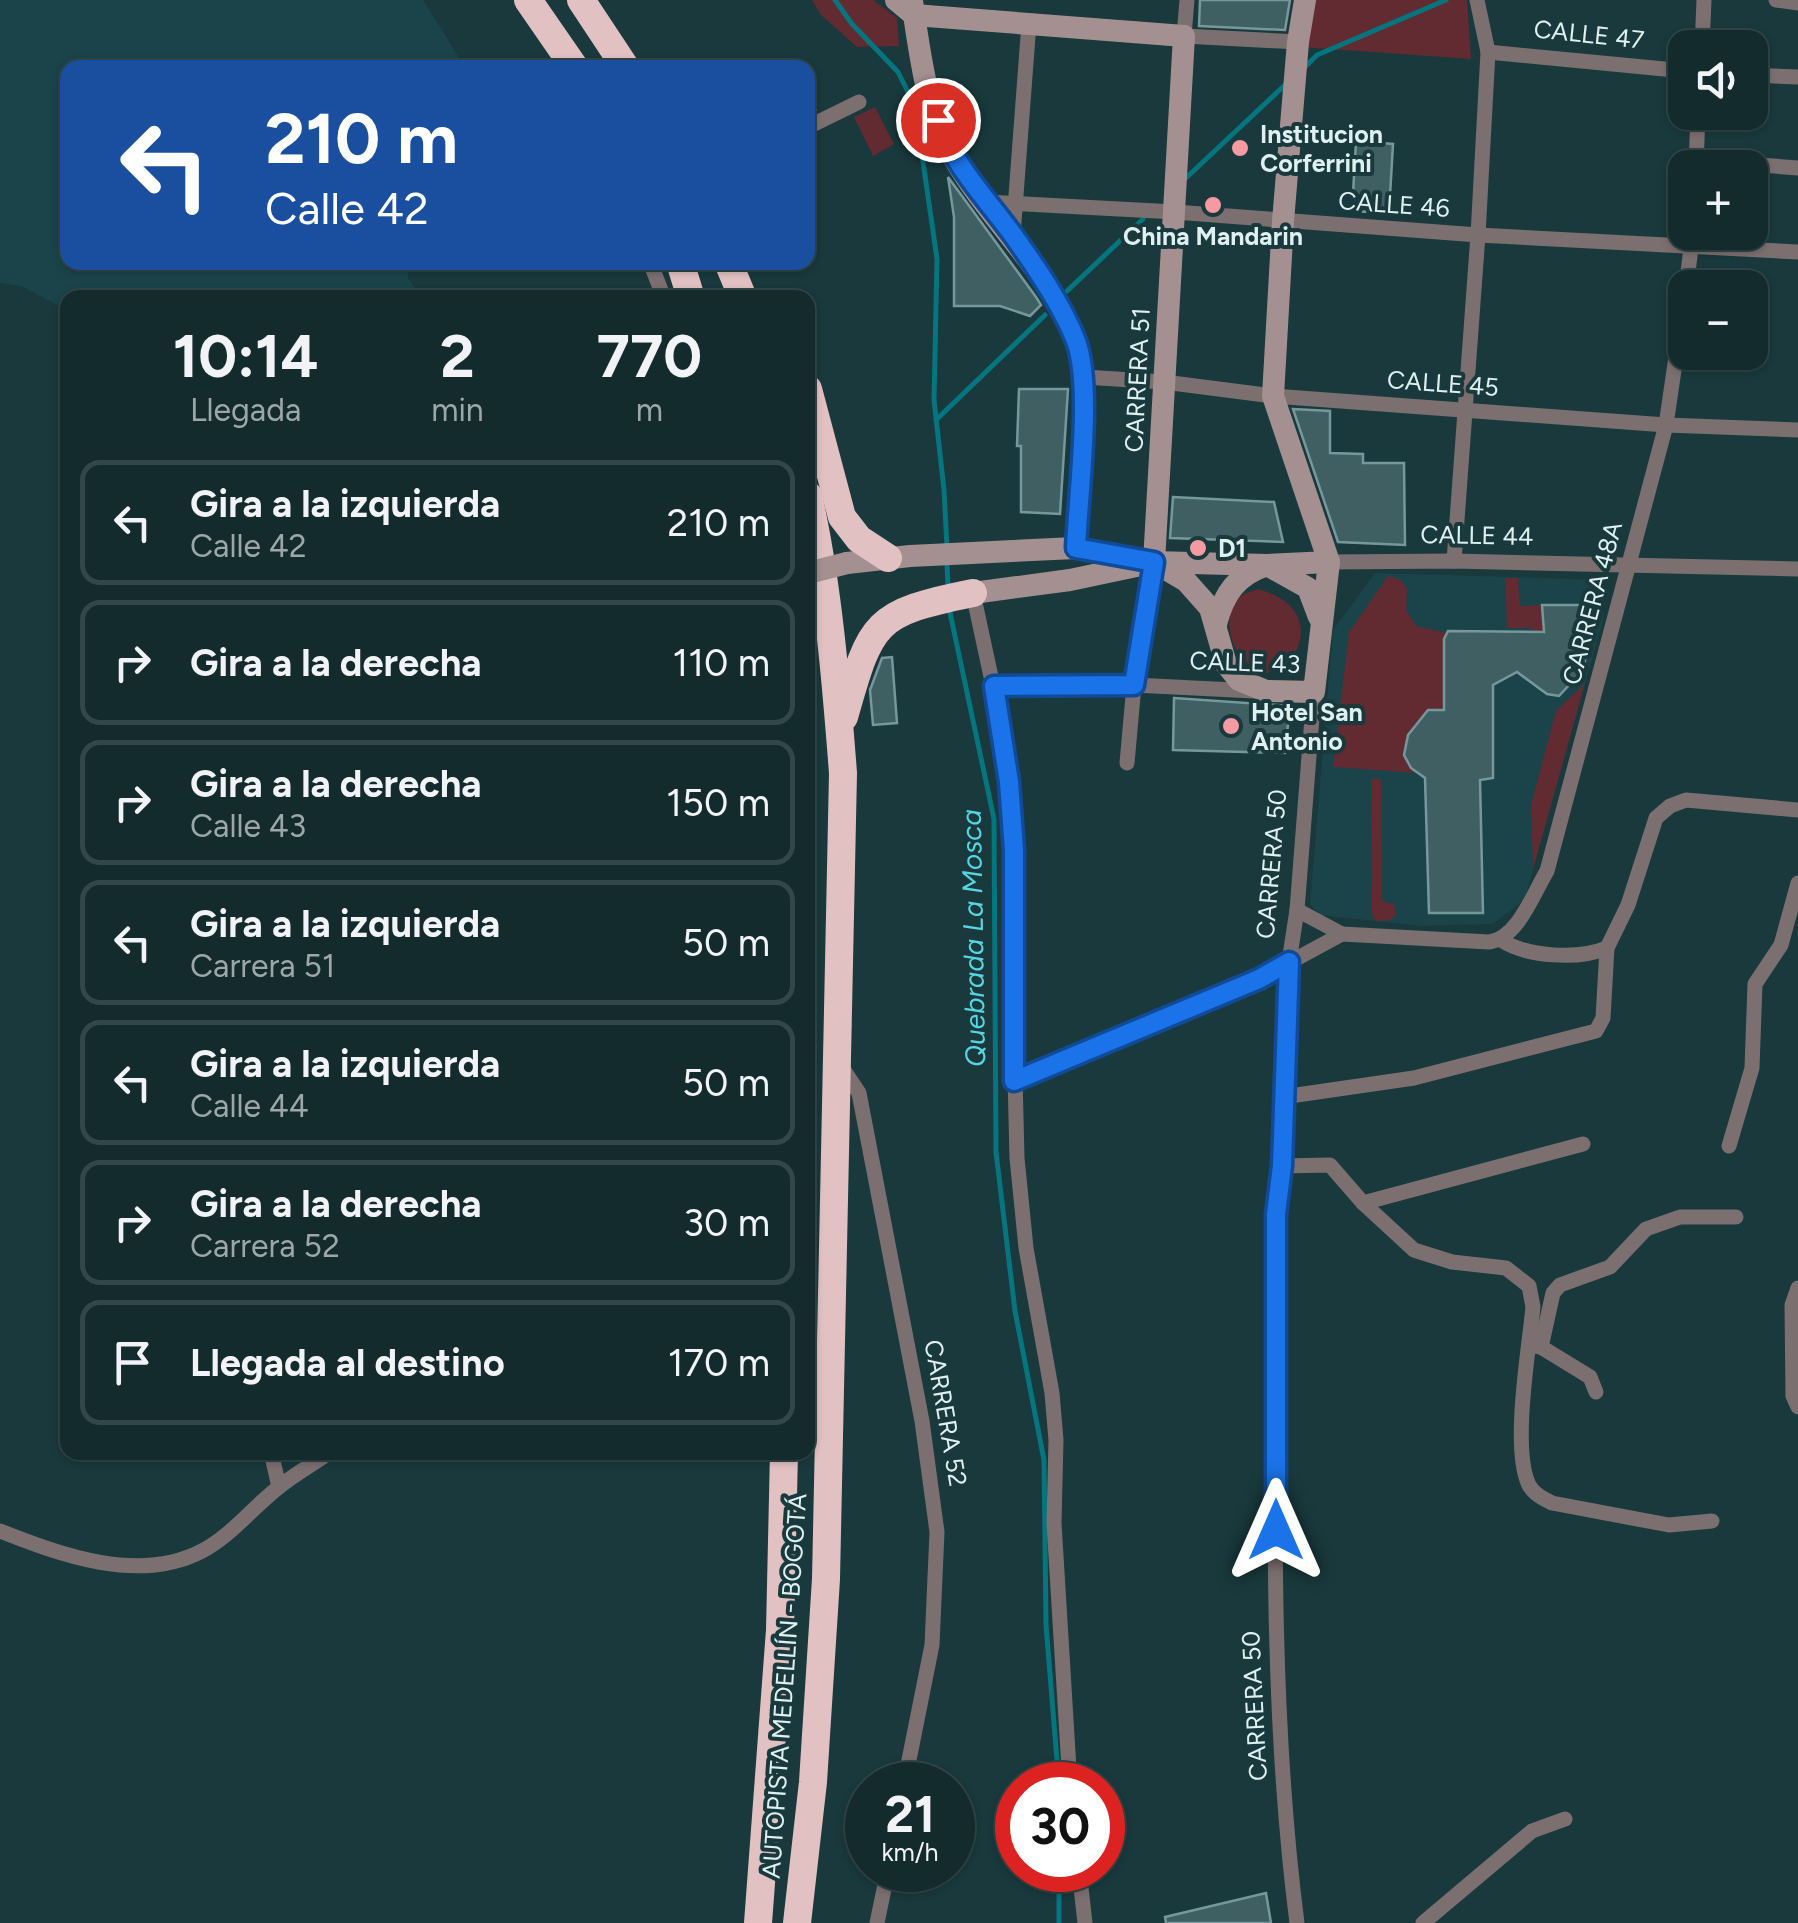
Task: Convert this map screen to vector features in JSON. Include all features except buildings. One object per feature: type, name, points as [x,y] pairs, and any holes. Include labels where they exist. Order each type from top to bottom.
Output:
[{"type":"highway","points":[[528,0],[569,60]]},
{"type":"highway","points":[[581,0],[621,60]]},
{"type":"highway","points":[[815,415],[842,517],[859,539],[899,557]]},
{"type":"highway","name":"AUTOPISTA MEDELLÍN - BOGOTÁ","points":[[797,1923],[813,1782],[826,1579],[843,791],[840,733],[815,527]]},
{"type":"highway","points":[[840,733],[861,656],[884,622],[916,606],[968,594]]},
{"type":"highway","name":"AUTOPISTA MEDELLÍN - BOGOTÁ","points":[[758,1923],[780,1630],[784,1460]]},
{"type":"street","name":"CARRERA 51","points":[[1127,762],[1134,685],[1154,562],[1187,0]]},
{"type":"street","name":"CARRERA 50","points":[[1297,1923],[1282,1730],[1276,1567],[1276,1214],[1282,1166],[1289,962],[1329,562],[1272,396],[1283,221],[1304,0]]},
{"type":"street","points":[[1703,30],[1704,0]]},
{"type":"street","points":[[1776,0],[1798,3]]},
{"type":"street","points":[[1454,561],[1488,52],[1478,3]]},
{"type":"street","points":[[1076,548],[1084,377],[1077,342],[1013,235],[946,142],[908,5],[1029,23],[1184,36],[1297,51]]},
{"type":"street","points":[[1013,235],[1029,23]]},
{"type":"street","name":"CALLE 47","points":[[1488,52],[1668,69]]},
{"type":"street","points":[[1768,76],[1798,77]]},
{"type":"street","points":[[815,124],[859,102]]},
{"type":"street","points":[[1768,167],[1798,168]]},
{"type":"street","name":"CALLE 46","points":[[986,202],[1478,235],[1668,239]]},
{"type":"street","name":"CALLE 46","points":[[1768,248],[1798,252]]},
{"type":"street","name":"CARRERA 48A","points":[[1501,940],[1513,930],[1547,870],[1666,425],[1674,370]]},
{"type":"street","name":"CALLE 45","points":[[1084,377],[1164,382],[1272,396],[1666,425],[1798,430]]},
{"type":"street","name":"CALLE 44","points":[[815,571],[899,557],[1076,548],[1154,562],[1267,565],[1454,561],[1798,569]]},
{"type":"street","points":[[1154,562],[1174,572],[1210,608],[1226,664],[1239,680],[1266,691],[1296,679],[1312,662],[1321,632],[1308,588],[1267,565],[1248,571],[1232,585],[1221,603],[1216,624]]},
{"type":"street","name":"CALLE 44","points":[[968,594],[1070,580],[1154,562]]},
{"type":"street","points":[[968,594],[994,686],[1009,782],[1014,850],[1014,1081],[1026,1248],[1052,1393],[1056,1440],[1054,1523],[1069,1762]]},
{"type":"street","name":"CALLE 43","points":[[994,686],[1134,685],[1314,692]]},
{"type":"street","points":[[1283,1097],[1414,1078],[1596,1031],[1602,1018],[1607,948],[1628,905],[1656,818],[1670,806],[1686,800],[1798,810]]},
{"type":"street","points":[[1730,1146],[1752,1068],[1754,984],[1781,945],[1798,883]]},
{"type":"street","points":[[1297,910],[1342,934],[1501,940],[1528,954],[1595,953],[1607,948]]},
{"type":"street","points":[[1014,1081],[1244,986],[1342,934]]},
{"type":"street","points":[[1781,945],[1798,952]]},
{"type":"street","name":"CARRERA 52","points":[[836,1058],[859,1093],[922,1422],[937,1532],[932,1645],[909,1762]]},
{"type":"street","points":[[1363,1203],[1583,1144]]},
{"type":"street","points":[[1282,1166],[1330,1165],[1363,1203],[1414,1250],[1452,1262],[1506,1268],[1528,1286],[1535,1346],[1522,1448],[1528,1484],[1538,1495],[1552,1503],[1669,1525],[1712,1522]]},
{"type":"street","points":[[1535,1346],[1560,1285],[1610,1267],[1646,1229],[1680,1217],[1736,1216]]},
{"type":"street","points":[[1798,1288],[1792,1305],[1793,1396],[1798,1407]]},
{"type":"street","points":[[1535,1346],[1590,1378],[1596,1392]]},
{"type":"street","points":[[273,1460],[280,1487]]},
{"type":"street","points":[[0,1531],[65,1556],[125,1566],[171,1562],[202,1551],[319,1460]]},
{"type":"street","points":[[1423,1923],[1532,1830],[1565,1819]]},
{"type":"street","points":[[877,1923],[883,1892]]},
{"type":"street","points":[[1081,1892],[1085,1923]]},
{"type":"shaded area","points":[[0,0],[423,0],[461,60],[60,60],[60,270],[408,270],[408,278],[416,290],[60,290],[60,306],[21,286],[0,283]]},
{"type":"shaded area","points":[[812,0],[873,0],[897,18],[899,46],[857,47],[821,15]]},
{"type":"shaded area","points":[[1310,0],[1467,0],[1471,59],[1301,47]]},
{"type":"shaded area","points":[[875,107],[894,144],[873,156],[854,117]]},
{"type":"shaded area","points":[[1375,573],[1604,580],[1603,620],[1525,899],[1493,924],[1420,926],[1320,915],[1310,904],[1333,630]]},
{"type":"shaded area","points":[[1388,576],[1401,580],[1407,589],[1406,610],[1416,626],[1447,633],[1444,710],[1428,711],[1410,734],[1405,750],[1410,766],[1419,773],[1333,767],[1349,632]]},
{"type":"shaded area","points":[[1505,578],[1518,578],[1520,606],[1542,605],[1544,640],[1531,628],[1507,628]]},
{"type":"shaded area","points":[[1258,589],[1277,596],[1292,608],[1301,633],[1289,663],[1265,674],[1239,654],[1230,627],[1231,604]]},
{"type":"shaded area","points":[[1585,683],[1533,869],[1531,805],[1556,711]]},
{"type":"shaded area","points":[[1371,779],[1381,779],[1382,901],[1394,904],[1396,913],[1391,920],[1377,921],[1372,916]]},
{"type":"waterway","name":"Quebrada La Mosca","points":[[835,0],[852,24],[898,72],[915,106],[937,259],[934,400],[947,547]]},
{"type":"waterway","points":[[1305,67],[1317,55],[1446,0]]},
{"type":"waterway","points":[[1186,178],[1286,84]]},
{"type":"waterway","points":[[1067,291],[1143,219]]},
{"type":"waterway","points":[[936,420],[1045,315]]},
{"type":"waterway","name":"Quebrada La Mosca","points":[[947,563],[948,587]]},
{"type":"waterway","name":"Quebrada La Mosca","points":[[949,608],[994,819],[996,1152],[1015,1311],[1044,1460],[1046,1625],[1057,1762]]},
{"type":"waterway","name":"Quebrada La Mosca","points":[[1059,1892],[1059,1923]]},
{"type":"place","name":"Institucion Corferrini","points":[[1240,148]]},
{"type":"place","name":"China Mandarin","points":[[1213,205]]},
{"type":"place","name":"D1","points":[[1198,548]]},
{"type":"place","name":"Hotel San Antonio","points":[[1231,726]]},
{"type":"route","points":[[938,120],[946,142],[1013,235],[1077,342],[1084,377],[1076,548],[1154,562],[1134,685],[994,686],[1009,782],[1014,850],[1014,1081],[1259,979],[1289,962],[1282,1166],[1276,1214],[1276,1530]]}]
